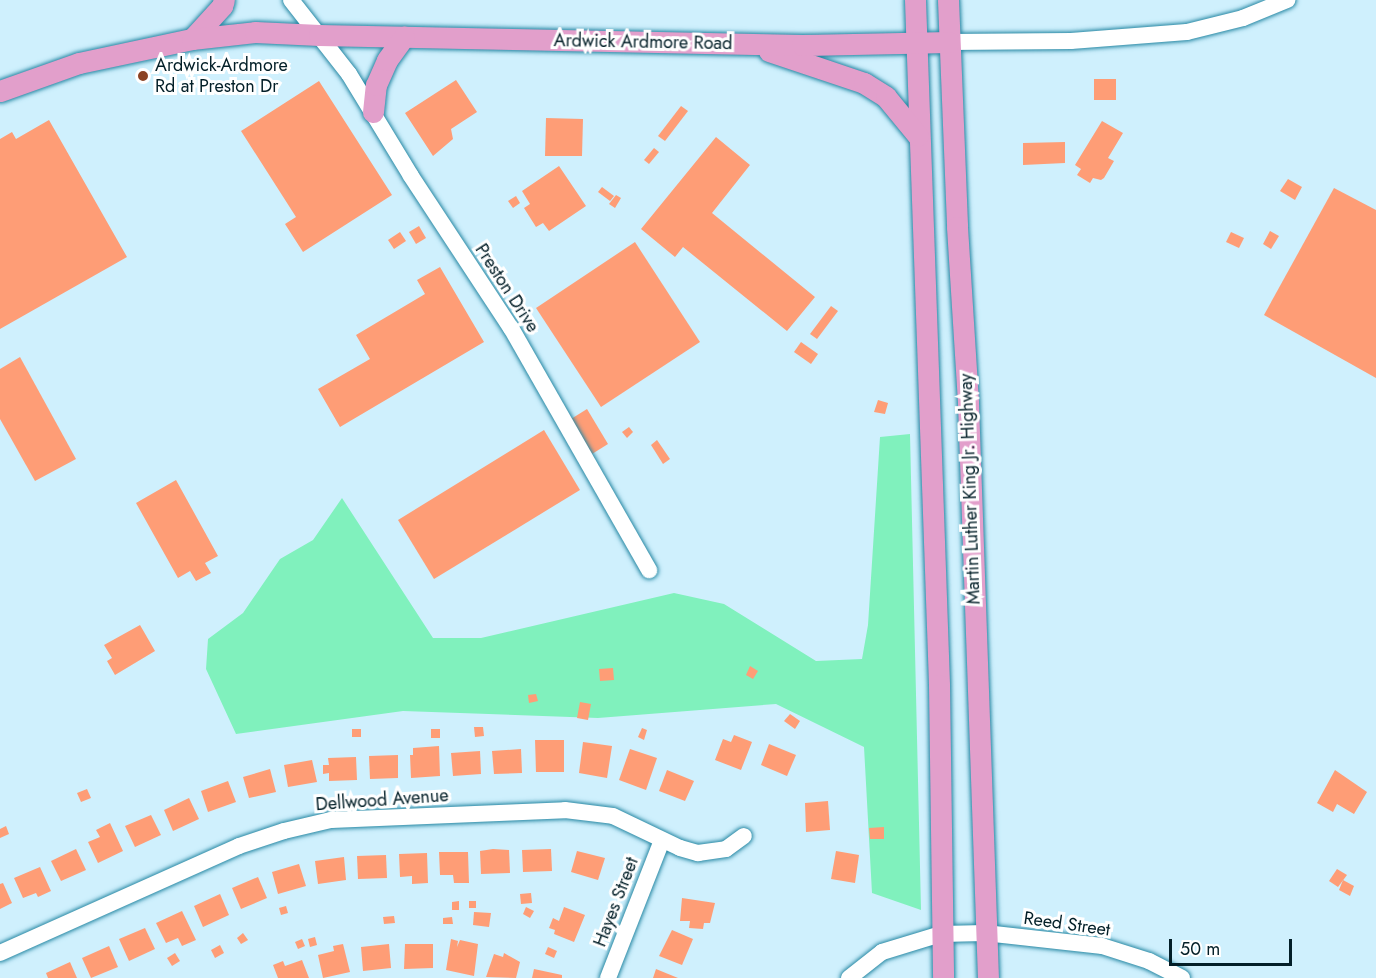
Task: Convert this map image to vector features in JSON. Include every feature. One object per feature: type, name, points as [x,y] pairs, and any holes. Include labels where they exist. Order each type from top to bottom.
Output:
[{"type":"main road","points":[[192,39],[222,6],[224,0]]},
{"type":"main road","points":[[915,0],[939,685],[943,978]]},
{"type":"main road","name":"Martin Luther King Jr. Highway","points":[[948,0],[968,403],[988,978]]},
{"type":"main road","name":"Ardwick Ardmore Road","points":[[0,91],[79,63],[192,39],[255,32],[802,45],[950,42]]},
{"type":"main road","points":[[373,112],[376,85],[387,60],[404,37]]},
{"type":"main road","points":[[748,44],[864,83],[886,97],[918,136]]},
{"type":"street","name":"Preston Drive","points":[[291,0],[349,74],[411,176],[511,328],[649,570]]},
{"type":"street","name":"Ardwick Ardmore Road","points":[[950,42],[1071,41],[1187,32],[1243,18],[1287,0]]},
{"type":"street","name":"Dellwood Avenue","points":[[0,953],[239,846],[284,831],[331,820],[585,811],[629,822],[690,852],[705,853],[726,849],[744,836]]},
{"type":"street","name":"Hayes Street","points":[[608,978],[662,840]]},
{"type":"street","name":"Reed Street","points":[[849,978],[882,952],[941,934],[985,933],[1102,946],[1149,961],[1182,978]]},
{"type":"green space","points":[[910,434],[921,910],[872,893],[864,747],[776,704],[598,718],[403,711],[236,734],[206,669],[208,639],[243,613],[280,559],[313,540],[342,498],[433,638],[481,638],[674,593],[724,604],[816,661],[862,659],[868,625],[880,437]]},
{"type":"building","points":[[1094,79],[1116,79],[1116,100],[1094,100]]},
{"type":"building","points":[[456,80],[477,112],[451,129],[453,139],[433,156],[405,113]]},
{"type":"building","points":[[319,81],[392,195],[303,252],[285,224],[296,217],[241,131]]},
{"type":"building","points":[[681,106],[688,111],[665,141],[658,136]]},
{"type":"building","points":[[546,118],[583,119],[582,156],[545,156]]},
{"type":"building","points":[[49,120],[127,257],[0,329],[0,139],[12,132],[16,139]]},
{"type":"building","points":[[1102,121],[1123,133],[1108,158],[1114,161],[1104,178],[1101,180],[1093,178],[1090,183],[1077,175],[1081,169],[1075,165]]},
{"type":"building","points":[[716,137],[750,165],[712,213],[815,297],[787,331],[683,247],[675,257],[641,229]]},
{"type":"building","points":[[1065,142],[1065,163],[1023,165],[1023,143]]},
{"type":"building","points":[[654,148],[659,152],[649,164],[644,160]]},
{"type":"building","points":[[559,166],[586,206],[549,231],[543,223],[536,227],[524,208],[530,204],[522,191]]},
{"type":"building","points":[[1288,179],[1302,187],[1295,200],[1280,191]]},
{"type":"building","points":[[602,187],[614,196],[610,201],[598,192]]},
{"type":"building","points":[[1334,188],[1376,210],[1376,378],[1264,315]]},
{"type":"building","points":[[616,195],[621,198],[615,208],[609,204]]},
{"type":"building","points":[[516,196],[520,203],[513,208],[508,201]]},
{"type":"building","points":[[419,226],[426,238],[416,244],[409,232]]},
{"type":"building","points":[[1270,231],[1279,236],[1271,249],[1263,244]]},
{"type":"building","points":[[400,232],[406,241],[394,249],[388,240]]},
{"type":"building","points":[[1231,232],[1244,238],[1239,248],[1226,242]]},
{"type":"building","points":[[635,242],[700,342],[601,407],[536,308]]},
{"type":"building","points":[[440,267],[484,342],[340,427],[318,389],[370,359],[356,335],[425,294],[417,280]]},
{"type":"building","points":[[831,306],[838,311],[817,339],[810,334]]},
{"type":"building","points":[[801,342],[818,354],[811,364],[794,352]]},
{"type":"building","points":[[20,357],[76,459],[35,481],[0,419],[0,369]]},
{"type":"building","points":[[878,400],[888,403],[885,414],[874,412]]},
{"type":"building","points":[[587,409],[608,444],[592,454],[571,419]]},
{"type":"building","points":[[629,427],[633,432],[627,438],[622,432]]},
{"type":"building","points":[[544,430],[580,490],[434,579],[398,520]]},
{"type":"building","points":[[657,440],[670,459],[663,464],[651,445]]},
{"type":"building","points":[[176,480],[218,556],[205,563],[211,573],[196,581],[190,571],[178,578],[136,503]]},
{"type":"building","points":[[140,625],[155,651],[115,675],[107,661],[112,658],[104,645]]},
{"type":"building","points":[[750,666],[758,671],[753,679],[746,675]]},
{"type":"building","points":[[613,668],[614,680],[600,681],[599,669]]},
{"type":"building","points":[[536,694],[538,701],[529,703],[528,695]]},
{"type":"building","points":[[580,702],[591,704],[588,720],[577,718]]},
{"type":"building","points":[[790,714],[800,721],[795,729],[784,721]]},
{"type":"building","points":[[474,727],[483,727],[484,736],[475,737]]},
{"type":"building","points":[[642,728],[647,730],[644,740],[638,737]]},
{"type":"building","points":[[352,729],[361,729],[361,737],[352,737]]},
{"type":"building","points":[[431,729],[440,729],[440,738],[431,738]]},
{"type":"building","points":[[734,735],[752,742],[741,770],[715,760],[723,739],[731,742]]},
{"type":"building","points":[[535,740],[564,740],[564,772],[536,772]]},
{"type":"building","points":[[583,742],[612,746],[607,778],[579,773]]},
{"type":"building","points":[[769,744],[796,755],[787,776],[761,765]]},
{"type":"building","points":[[439,746],[440,776],[411,778],[410,755],[413,755],[413,748]]},
{"type":"building","points":[[521,749],[522,773],[494,774],[492,751]]},
{"type":"building","points":[[630,749],[657,758],[646,790],[619,780]]},
{"type":"building","points":[[480,751],[481,774],[453,776],[451,753]]},
{"type":"building","points":[[398,755],[398,778],[370,779],[369,756]]},
{"type":"building","points":[[356,757],[357,780],[329,781],[329,773],[323,774],[323,765],[329,765],[328,758]]},
{"type":"building","points":[[312,760],[317,782],[288,787],[284,765]]},
{"type":"building","points":[[270,769],[276,792],[249,798],[243,777]]},
{"type":"building","points":[[667,770],[694,781],[685,801],[659,791]]},
{"type":"building","points":[[1335,770],[1367,792],[1354,814],[1337,804],[1333,812],[1317,803]]},
{"type":"building","points":[[228,781],[236,802],[208,812],[201,791]]},
{"type":"building","points":[[87,789],[91,798],[81,802],[77,793]]},
{"type":"building","points":[[189,798],[199,819],[173,831],[164,810]]},
{"type":"building","points":[[828,801],[830,830],[806,832],[805,803]]},
{"type":"building","points":[[151,815],[161,835],[135,847],[125,826]]},
{"type":"building","points":[[110,823],[123,851],[98,863],[88,842],[100,837],[96,830]]},
{"type":"building","points":[[6,826],[9,834],[0,838],[0,829]]},
{"type":"building","points":[[884,827],[884,839],[870,839],[869,828]]},
{"type":"building","points":[[76,849],[86,870],[61,881],[51,861]]},
{"type":"building","points":[[551,849],[552,871],[523,872],[522,850]]},
{"type":"building","points":[[509,850],[510,873],[481,874],[480,851]]},
{"type":"building","points":[[577,851],[605,858],[598,880],[571,872]]},
{"type":"building","points":[[836,851],[859,855],[855,883],[831,879]]},
{"type":"building","points":[[439,852],[468,852],[469,883],[454,883],[453,875],[440,875]]},
{"type":"building","points":[[427,853],[428,883],[412,884],[412,876],[400,877],[399,854]]},
{"type":"building","points":[[386,855],[387,878],[358,879],[357,856]]},
{"type":"building","points":[[344,857],[346,880],[318,884],[315,861]]},
{"type":"building","points":[[299,864],[306,886],[278,894],[272,872]]},
{"type":"building","points":[[40,867],[51,891],[38,897],[36,893],[23,898],[14,878]]},
{"type":"building","points":[[1337,869],[1347,875],[1338,887],[1329,881]]},
{"type":"building","points":[[258,877],[267,898],[241,909],[232,888]]},
{"type":"building","points":[[1343,880],[1354,886],[1350,896],[1339,890]]},
{"type":"building","points":[[3,883],[12,903],[0,909],[0,884]]},
{"type":"building","points":[[531,893],[532,903],[521,904],[520,894]]},
{"type":"building","points":[[220,894],[229,915],[203,927],[194,906]]},
{"type":"building","points":[[682,898],[715,903],[710,923],[704,923],[703,929],[689,928],[690,921],[680,921]]},
{"type":"building","points":[[459,901],[459,910],[452,910],[452,902]]},
{"type":"building","points":[[469,901],[476,901],[476,908],[469,908]]},
{"type":"building","points":[[286,906],[288,913],[281,915],[279,908]]},
{"type":"building","points":[[526,907],[534,911],[530,918],[523,914]]},
{"type":"building","points":[[564,907],[585,915],[574,942],[554,934],[555,930],[549,928],[553,918],[559,921]]},
{"type":"building","points":[[182,911],[196,940],[182,946],[178,938],[166,943],[156,923]]},
{"type":"building","points":[[474,912],[491,913],[489,927],[473,925]]},
{"type":"building","points":[[394,916],[395,923],[384,924],[383,917]]},
{"type":"building","points":[[452,917],[453,924],[443,924],[443,918]]},
{"type":"building","points":[[145,928],[155,949],[129,961],[119,939]]},
{"type":"building","points":[[672,930],[693,939],[682,965],[659,956]]},
{"type":"building","points":[[243,933],[248,940],[241,944],[237,938]]},
{"type":"building","points":[[315,937],[317,945],[310,947],[308,939]]},
{"type":"building","points":[[302,939],[305,946],[298,949],[295,942]]},
{"type":"building","points":[[451,939],[458,941],[457,947],[460,940],[478,944],[474,976],[446,970]]},
{"type":"building","points":[[343,944],[350,972],[323,978],[318,955],[334,951],[333,946]]},
{"type":"building","points":[[389,944],[391,968],[363,971],[361,947]]},
{"type":"building","points":[[405,944],[433,944],[433,968],[404,969]]},
{"type":"building","points":[[220,945],[224,953],[215,958],[211,950]]},
{"type":"building","points":[[109,946],[118,967],[91,978],[82,958]]},
{"type":"building","points":[[548,947],[557,951],[554,958],[545,954]]},
{"type":"building","points":[[175,953],[180,961],[172,966],[167,958]]},
{"type":"building","points":[[504,953],[520,962],[516,978],[486,977],[494,954],[503,957]]},
{"type":"building","points":[[302,960],[309,978],[278,978],[273,965],[283,961],[285,966]]},
{"type":"building","points":[[70,962],[77,978],[48,978],[46,973]]},
{"type":"building","points":[[534,969],[562,975],[562,978],[532,978]]},
{"type":"building","points":[[656,969],[678,978],[653,978]]},
{"type":"place","name":"Ardwick-Ardmore Rd at Preston Dr","points":[[143,76]]}]
